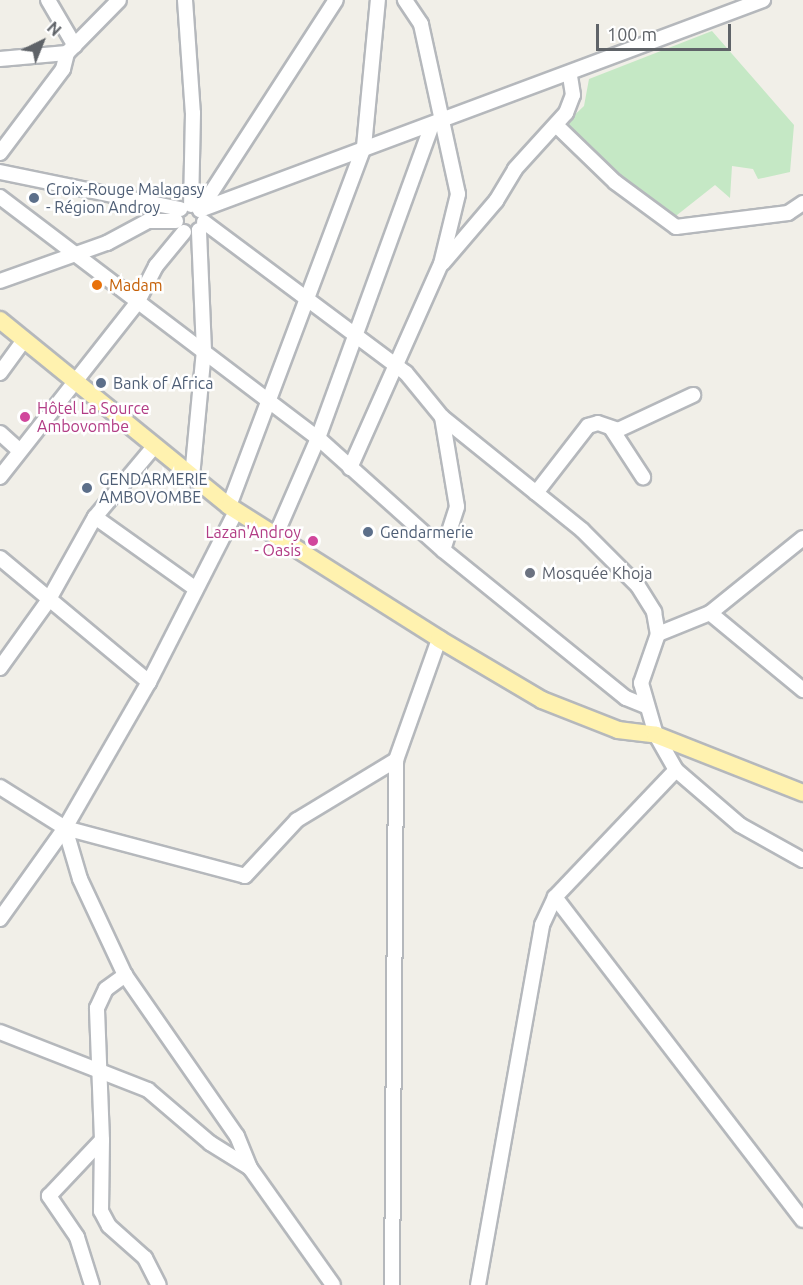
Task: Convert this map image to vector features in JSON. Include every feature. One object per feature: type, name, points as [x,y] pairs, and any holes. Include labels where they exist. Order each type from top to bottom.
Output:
[{"type":"main road","points":[[0,320],[153,448],[233,508],[275,537],[439,639],[542,700],[618,730],[656,735],[803,793]]},
{"type":"street","points":[[48,0],[71,50]]},
{"type":"street","points":[[0,153],[63,69],[71,50],[119,0]]},
{"type":"street","points":[[185,0],[193,112],[190,218],[204,351],[192,477]]},
{"type":"street","points":[[0,477],[72,379],[136,303],[156,266],[336,0]]},
{"type":"street","points":[[0,919],[65,828],[149,682],[196,589],[233,508],[266,401],[364,147],[378,0]]},
{"type":"street","points":[[350,468],[441,264],[458,194],[438,122],[421,24],[405,0]]},
{"type":"street","points":[[0,281],[71,253],[107,243],[148,221],[190,218],[364,147],[570,76],[763,0]]},
{"type":"street","points":[[0,59],[71,50]]},
{"type":"street","points":[[441,264],[556,125],[573,95],[570,76]]},
{"type":"street","points":[[275,537],[318,438],[354,336],[438,122]]},
{"type":"street","points":[[556,125],[615,182],[676,227],[788,213],[803,203]]},
{"type":"street","points":[[0,172],[190,218],[307,299],[394,369],[412,379],[442,417],[537,493],[638,586],[654,612],[658,634],[640,683],[656,735],[676,770],[740,825],[803,860]]},
{"type":"street","points":[[0,197],[136,303],[204,351],[266,401],[318,438],[443,550],[626,698],[646,706]]},
{"type":"street","points":[[0,374],[24,340]]},
{"type":"street","points":[[537,493],[580,433],[598,423],[611,428],[631,425],[693,395]]},
{"type":"street","points":[[442,417],[457,507],[443,550]]},
{"type":"street","points":[[611,428],[643,477]]},
{"type":"street","points":[[0,434],[20,450]]},
{"type":"street","points":[[0,668],[48,600],[95,517],[153,448]]},
{"type":"street","points":[[95,517],[196,589]]},
{"type":"street","points":[[658,634],[710,613],[802,541]]},
{"type":"street","points":[[0,558],[149,682]]},
{"type":"street","points":[[710,613],[803,690]]},
{"type":"street","points":[[392,1285],[396,760],[439,639]]},
{"type":"street","points":[[0,787],[65,828],[245,876],[297,820],[396,760]]},
{"type":"street","points":[[478,1285],[534,956],[555,897],[676,770]]},
{"type":"street","points":[[65,828],[80,879],[125,975],[237,1136],[250,1167],[333,1285]]},
{"type":"street","points":[[555,897],[803,1220]]},
{"type":"street","points":[[125,975],[106,989],[97,1008],[102,1076],[101,1211],[109,1226],[145,1258],[159,1285]]},
{"type":"street","points":[[0,1032],[102,1076],[129,1079],[148,1090],[210,1143],[250,1167]]},
{"type":"street","points":[[92,1285],[77,1237],[49,1196],[102,1140]]},
{"type":"green space","points":[[712,31],[794,125],[790,172],[758,179],[753,169],[732,166],[730,198],[715,185],[672,219],[619,180],[564,125],[584,106],[589,79]]},
{"type":"place","name":"Croix-Rouge Malagasy - Région Androy","points":[[34,198]]},
{"type":"place","name":"Madam","points":[[97,285]]},
{"type":"place","name":"Bank of Africa","points":[[101,383]]},
{"type":"place","name":"Hôtel La Source Ambovombe","points":[[25,417]]},
{"type":"place","name":"GENDARMERIE AMBOVOMBE","points":[[87,488]]},
{"type":"place","name":"Gendarmerie","points":[[368,532]]},
{"type":"place","name":"Lazan'Androy - Oasis","points":[[313,541]]},
{"type":"place","name":"Mosquée Khoja","points":[[530,573]]}]
